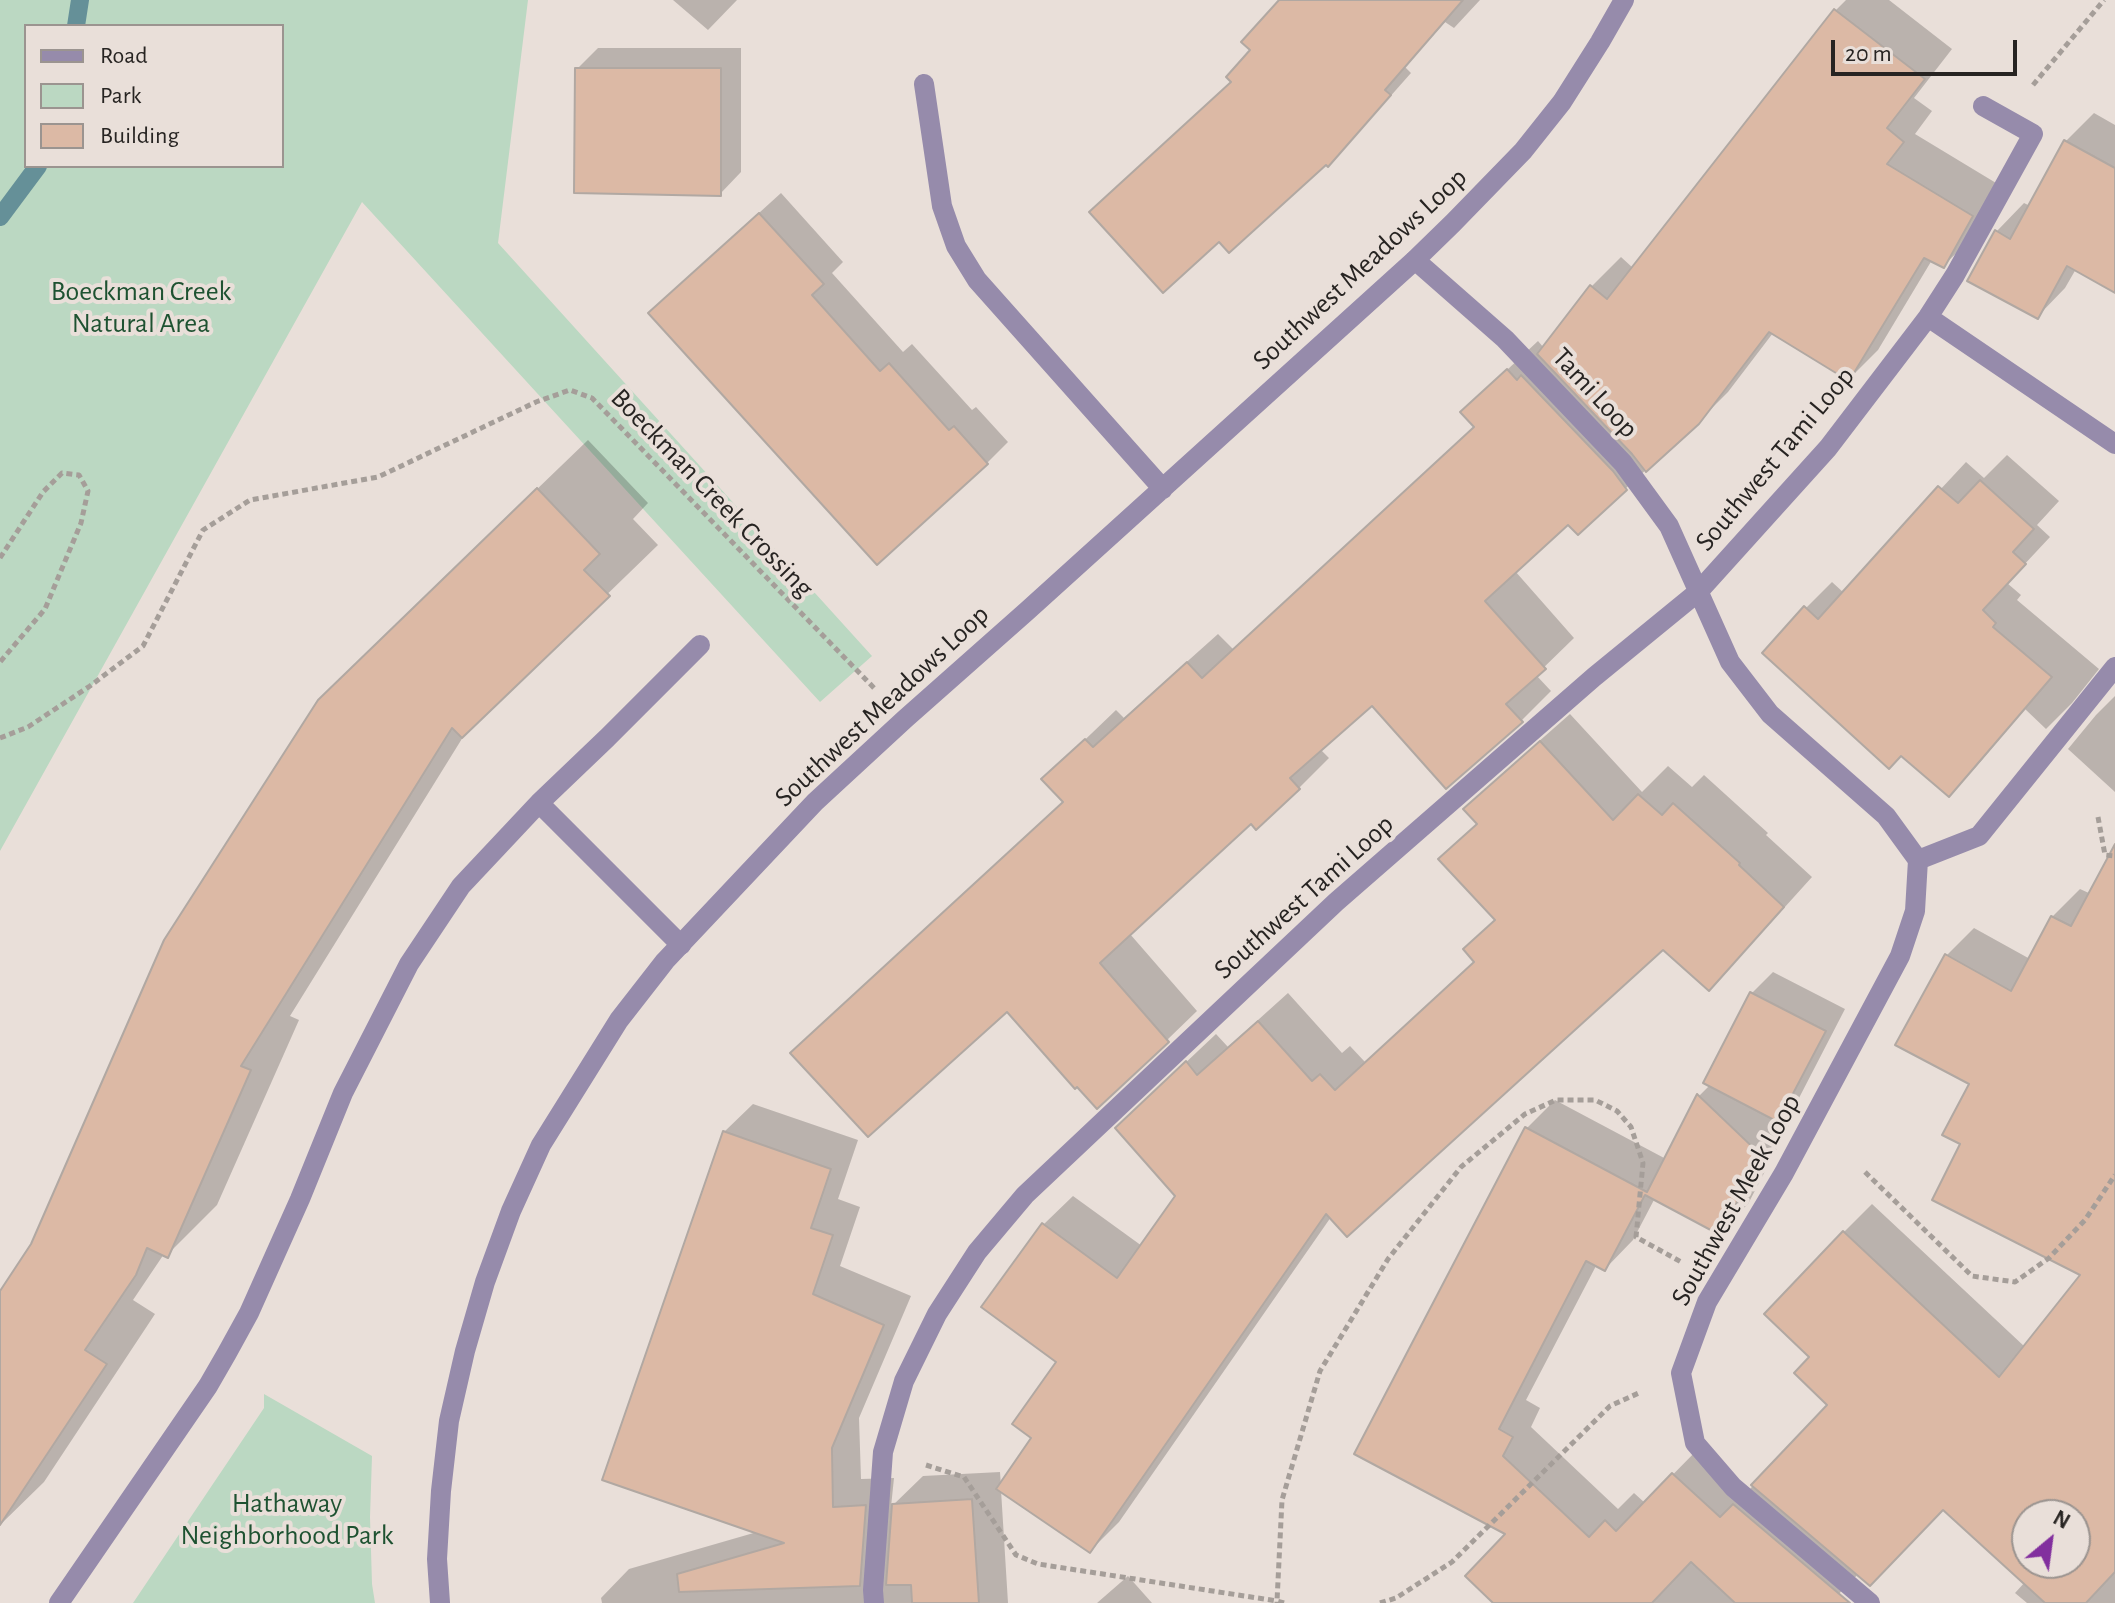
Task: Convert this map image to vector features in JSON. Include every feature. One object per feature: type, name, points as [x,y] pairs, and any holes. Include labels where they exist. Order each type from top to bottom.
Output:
[{"type":"street","name":"Southwest Meadows Loop","points":[[440,1603],[437,1559],[439,1518],[449,1421],[485,1282],[511,1211],[541,1145],[619,1020],[665,961],[815,802],[1415,260],[1523,151],[1562,102],[1624,0]]},
{"type":"street","points":[[924,84],[942,206],[956,246],[985,290],[1163,489]]},
{"type":"street","points":[[1983,106],[2006,118]]},
{"type":"street","name":"Southwest Tami Loop","points":[[874,1603],[883,1452],[904,1381],[937,1314],[977,1252],[1025,1195],[1336,902],[1594,677],[1698,592],[1828,448],[1928,317],[1955,275],[2033,134],[2006,118]]},
{"type":"street","name":"Tami Loop","points":[[1415,260],[1505,339],[1623,463],[1669,526],[1730,662],[1770,714],[1886,816],[1918,860]]},
{"type":"street","points":[[1928,317],[2115,444]]},
{"type":"street","points":[[59,1603],[208,1386],[249,1313],[343,1093],[409,964],[461,886],[539,803],[700,645]]},
{"type":"street","points":[[1918,860],[1979,836],[2115,667]]},
{"type":"street","points":[[539,803],[681,945]]},
{"type":"street","name":"Southwest Meek Loop","points":[[1681,1373],[1707,1302],[1784,1173],[1900,956],[1915,911],[1918,860]]},
{"type":"street","points":[[1681,1373],[1695,1443],[1733,1487],[1870,1603]]},
{"type":"path","points":[[2006,118],[2104,0]]},
{"type":"path","name":"Boeckman Creek Crossing","points":[[0,738],[28,727],[143,646],[203,530],[250,500],[378,477],[536,402],[570,390],[592,398],[905,719]]},
{"type":"path","points":[[0,558],[43,492],[62,473],[79,475],[88,491],[81,523],[45,609],[0,662]]},
{"type":"path","points":[[2098,817],[2105,855],[2115,856]]},
{"type":"path","points":[[883,1452],[964,1477],[1016,1555],[1038,1564],[1279,1602],[1282,1500],[1320,1371],[1388,1259],[1461,1167],[1525,1114],[1556,1100],[1595,1100],[1617,1111],[1631,1127],[1643,1163],[1636,1237],[1719,1282]]},
{"type":"path","points":[[1865,1172],[1972,1276],[2015,1282],[2049,1258],[2085,1220],[2115,1175]]},
{"type":"path","points":[[1380,1603],[1396,1598],[1452,1562],[1610,1406],[1681,1373]]},
{"type":"green space","name":"Boeckman Creek Natural Area","points":[[0,0],[528,0],[498,243],[872,656],[820,702],[362,202],[0,851]]},
{"type":"green space","name":"Hathaway Neighborhood Park","points":[[264,1394],[372,1456],[370,1517],[375,1603],[133,1603],[264,1408]]},
{"type":"building","points":[[1279,0],[1463,0],[1385,90],[1391,95],[1328,167],[1326,165],[1229,253],[1219,242],[1163,293],[1089,212],[1231,82],[1226,77],[1250,50],[1241,42]]},
{"type":"building","points":[[1834,9],[1925,79],[1887,128],[1904,142],[1887,164],[1973,216],[1944,268],[1924,258],[1849,381],[1769,332],[1699,424],[1646,472],[1537,354],[1590,285],[1607,299]]},
{"type":"building","points":[[575,68],[721,68],[721,196],[574,193]]},
{"type":"building","points":[[2064,140],[2115,168],[2115,293],[2067,266],[2038,319],[1967,281],[1995,230],[2010,239]]},
{"type":"building","points":[[759,213],[824,284],[812,295],[880,371],[889,363],[949,430],[954,426],[988,464],[877,565],[648,313]]},
{"type":"building","points":[[1507,369],[1517,380],[1521,375],[1613,471],[1627,490],[1578,535],[1568,525],[1485,601],[1546,669],[1506,704],[1523,722],[1446,789],[1372,706],[1290,778],[1300,789],[1256,830],[1251,824],[1100,963],[1169,1042],[1097,1109],[1077,1087],[1075,1089],[1007,1012],[868,1137],[790,1053],[1063,802],[1041,779],[1085,739],[1093,747],[1187,662],[1202,678],[1474,427],[1460,412]]},
{"type":"building","points":[[1980,480],[2034,529],[2013,552],[2026,564],[1983,610],[1996,623],[1993,627],[2052,677],[1949,797],[1901,756],[1889,769],[1762,653],[1804,606],[1818,619],[1938,486],[1958,503]]},
{"type":"building","points":[[537,488],[600,554],[584,570],[610,596],[462,738],[452,728],[241,1066],[251,1070],[168,1258],[147,1248],[136,1275],[85,1350],[107,1364],[0,1525],[0,1291],[31,1244],[164,940],[318,700]]},
{"type":"building","points":[[1540,741],[1613,820],[1638,794],[1662,815],[1673,803],[1784,907],[1709,991],[1663,950],[1347,1237],[1326,1214],[1090,1553],[996,1489],[1031,1438],[1012,1424],[1056,1362],[981,1307],[1042,1223],[1117,1278],[1175,1196],[1115,1128],[1186,1061],[1197,1075],[1258,1021],[1312,1081],[1320,1074],[1335,1090],[1474,962],[1463,949],[1495,920],[1438,859],[1477,824],[1463,809]]},
{"type":"building","points":[[2115,844],[2115,1572],[2086,1603],[2045,1603],[2019,1579],[2091,1579],[2091,1499],[2011,1499],[2011,1572],[1943,1510],[1870,1586],[1751,1485],[1827,1405],[1794,1373],[1809,1357],[1764,1314],[1843,1231],[1999,1377],[2080,1275],[1932,1200],[1960,1144],[1942,1135],[1969,1084],[1895,1045],[1945,954],[2011,991],[2051,916],[2071,926]]},
{"type":"building","points":[[1750,992],[1826,1031],[1778,1122],[1703,1083]]},
{"type":"building","points":[[1697,1094],[1761,1155],[1720,1235],[1645,1195],[1605,1271],[1586,1261],[1499,1429],[1513,1437],[1503,1456],[1589,1537],[1605,1520],[1616,1531],[1672,1473],[1720,1517],[1733,1504],[1850,1603],[1735,1603],[1691,1562],[1652,1603],[1493,1603],[1465,1576],[1505,1534],[1354,1454],[1525,1127],[1647,1192]]},
{"type":"building","points":[[723,1131],[831,1169],[811,1228],[833,1235],[813,1294],[884,1325],[832,1448],[833,1507],[866,1505],[860,1586],[679,1592],[677,1574],[784,1543],[602,1480]]},
{"type":"building","points":[[972,1499],[979,1603],[912,1603],[911,1585],[886,1585],[892,1504]]},
{"type":"waterway","points":[[76,24],[80,0]]},
{"type":"waterway","points":[[0,217],[37,168]]}]
